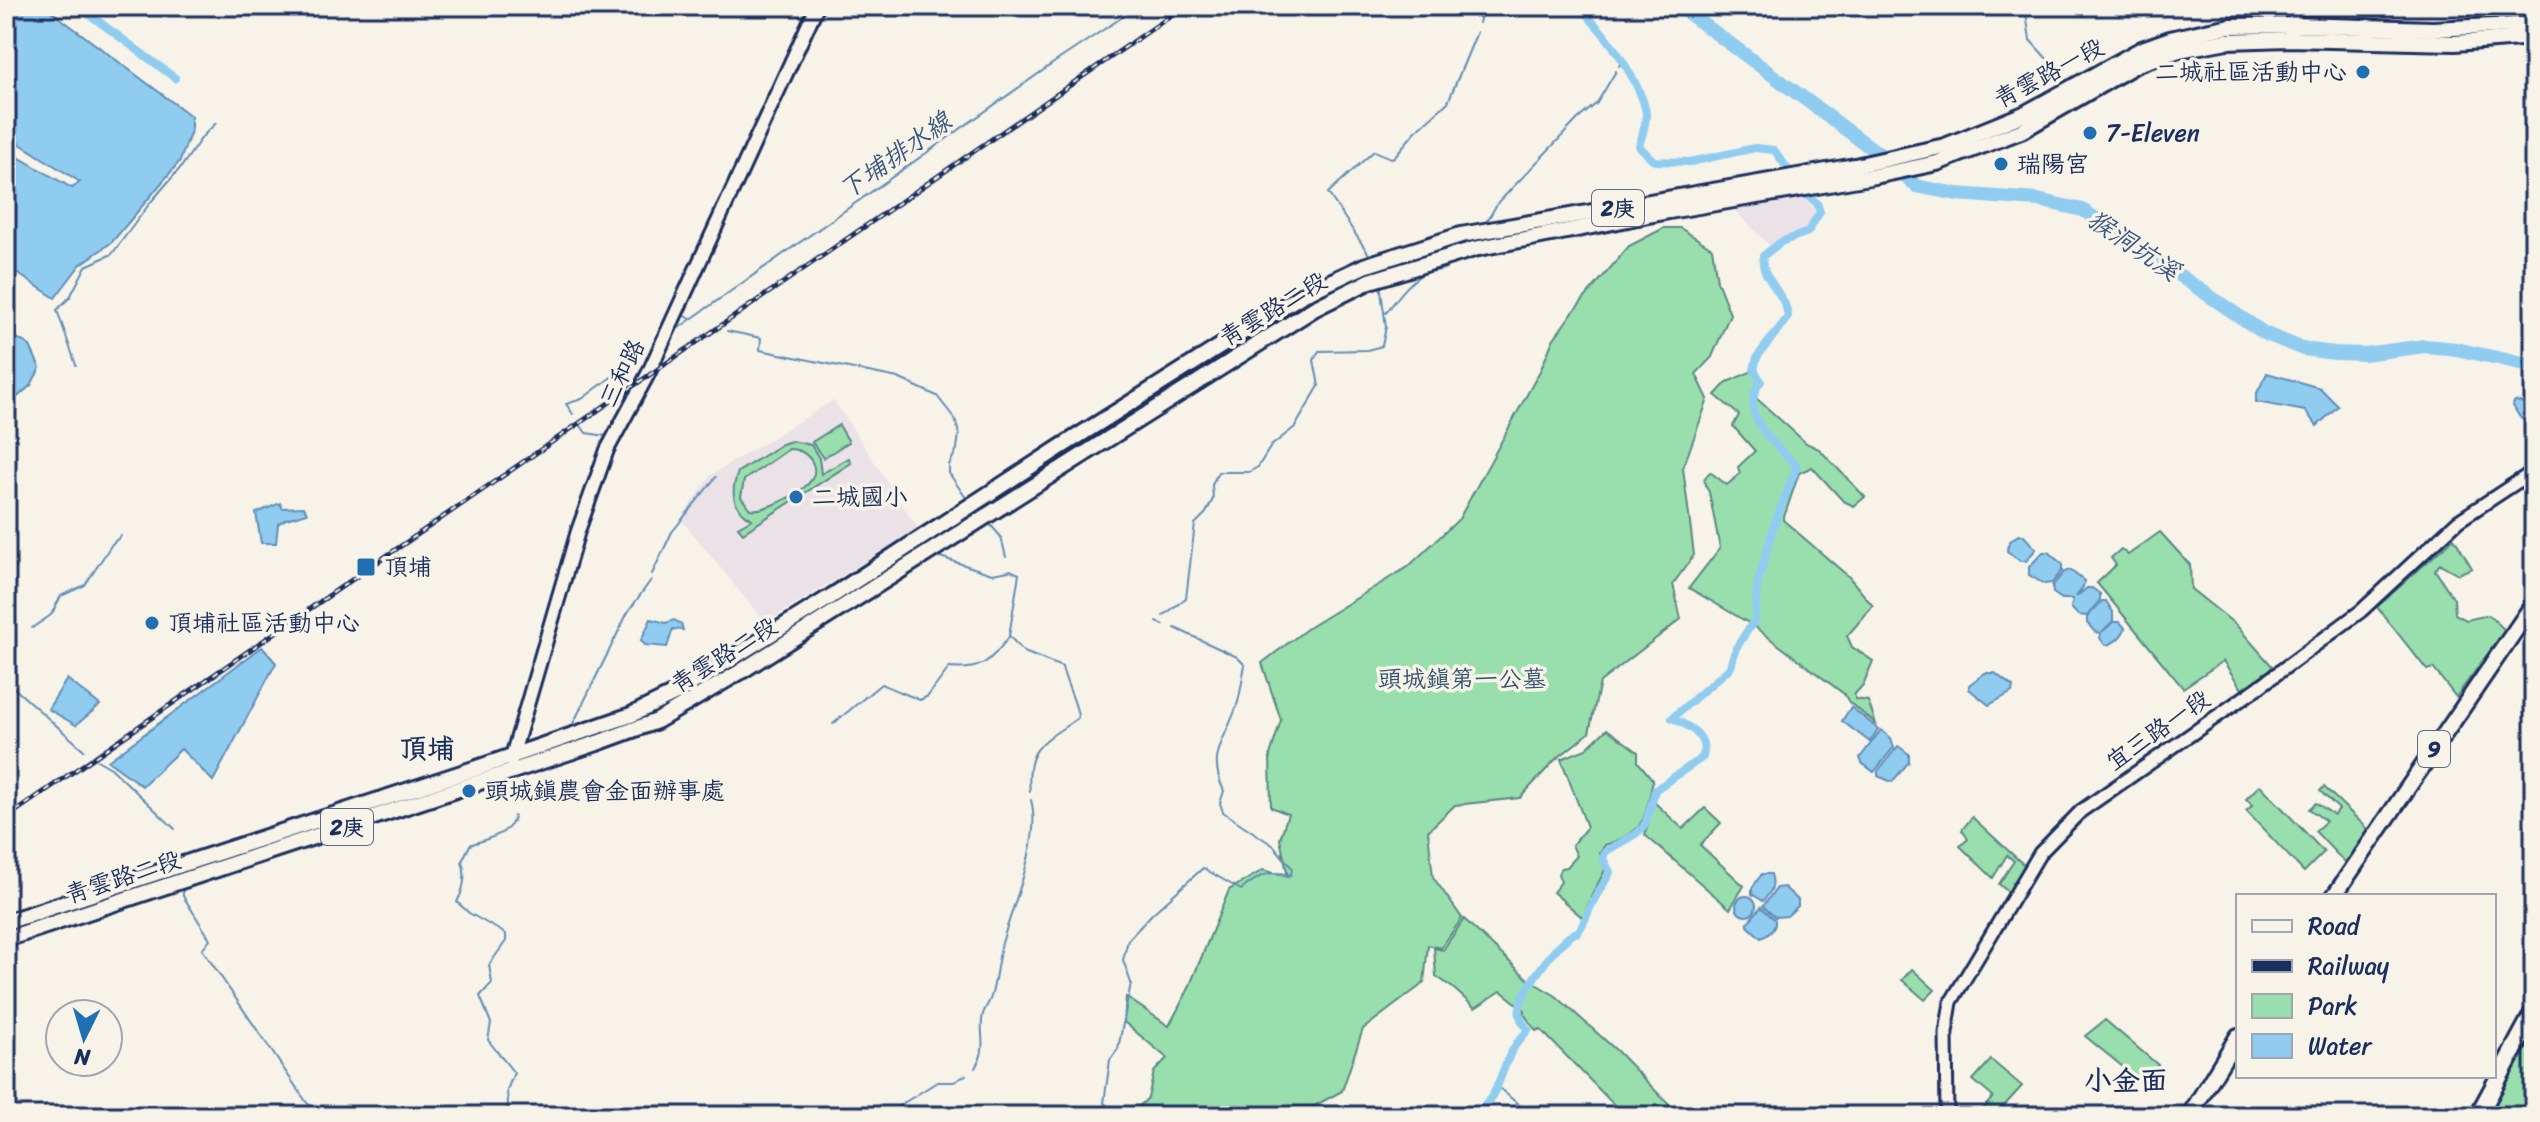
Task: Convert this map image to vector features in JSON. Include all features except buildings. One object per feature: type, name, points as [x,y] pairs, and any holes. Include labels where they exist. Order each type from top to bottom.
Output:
[{"type":"highway","points":[[2478,1116],[2532,1021]]},
{"type":"highway","points":[[2529,1116],[2534,1105]]},
{"type":"main road","name":"三和路","points":[[506,775],[578,531],[607,450],[648,374],[817,6]]},
{"type":"main road","name":"青雲路一段","points":[[1401,270],[1474,249],[1937,163],[2011,136],[2137,64],[2165,54],[2292,32],[2534,24]]},
{"type":"main road","name":"青雲路一段","points":[[1397,254],[1469,234],[1920,152],[1974,136],[2024,114],[2115,63],[2170,39],[2230,26],[2455,43],[2534,37]]},
{"type":"main road","points":[[2496,41],[2534,45]]},
{"type":"main road","name":"青雲路二段","points":[[6,939],[506,775],[657,721],[707,693],[833,598],[1059,448],[1288,304],[1364,266],[1397,254]]},
{"type":"main road","name":"青雲路二段","points":[[6,922],[631,715],[674,694],[1315,308],[1370,281],[1401,270]]},
{"type":"main road","name":"9","points":[[2335,894],[2534,603]]},
{"type":"main road","name":"9","points":[[2347,894],[2534,618]]},
{"type":"main road","points":[[2189,1116],[2236,1039]]},
{"type":"main road","points":[[2198,1116],[2236,1057]]},
{"type":"street","points":[[2292,32],[2295,6]]},
{"type":"street","name":"宜三路一段","points":[[1947,1116],[1946,1033],[1951,1002],[2040,853],[2055,835],[2081,811],[2259,687],[2361,611],[2458,521],[2534,471]]},
{"type":"shaded area","points":[[1799,195],[1815,209],[1813,220],[1807,227],[1771,247],[1732,208]]},
{"type":"shaded area","name":"二城國小","points":[[834,400],[918,529],[765,623],[681,519],[711,475]]},
{"type":"green space","name":"頭城鎮第一公墓","points":[[1664,228],[1680,228],[1712,248],[1717,281],[1730,314],[1712,357],[1696,374],[1708,399],[1683,468],[1694,555],[1673,584],[1681,619],[1600,682],[1589,733],[1555,760],[1520,798],[1455,805],[1428,831],[1433,877],[1462,918],[1441,948],[1428,945],[1424,983],[1363,1029],[1342,1091],[1296,1116],[1129,1116],[1148,1098],[1154,1072],[1167,1058],[1124,1022],[1126,997],[1169,1026],[1188,990],[1229,890],[1263,870],[1288,877],[1280,839],[1288,814],[1271,807],[1270,755],[1281,720],[1262,663],[1308,628],[1409,566],[1459,519],[1541,369],[1553,340],[1572,313],[1629,246]]},
{"type":"green space","points":[[1757,369],[1761,379],[1756,398],[1806,443],[1819,449],[1865,497],[1854,506],[1843,501],[1812,467],[1799,473],[1783,520],[1849,577],[1873,606],[1847,636],[1852,647],[1873,661],[1863,685],[1854,695],[1856,699],[1868,701],[1876,724],[1849,702],[1844,694],[1752,625],[1689,588],[1720,548],[1709,492],[1703,480],[1710,472],[1727,485],[1740,474],[1738,467],[1755,451],[1733,426],[1739,415],[1715,395],[1727,382]]},
{"type":"green space","points":[[839,425],[849,442],[823,458],[812,442]]},
{"type":"green space","points":[[791,441],[811,445],[819,458],[821,474],[849,458],[851,463],[743,533],[738,527],[752,519],[740,510],[734,499],[738,472]],"holes":[[[789,449],[807,456],[814,466],[808,484],[780,502],[750,509],[741,497],[744,480]]]},
{"type":"green space","points":[[2160,532],[2190,565],[2191,589],[2236,625],[2273,667],[2242,689],[2223,661],[2183,688],[2097,583],[2116,565],[2111,558],[2121,549],[2128,555]]},
{"type":"green space","points":[[2454,538],[2472,568],[2458,574],[2440,564],[2435,570],[2454,599],[2455,614],[2466,620],[2489,615],[2505,630],[2456,697],[2433,668],[2427,670],[2377,607]]},
{"type":"green space","points":[[1607,729],[1638,752],[1638,762],[1653,780],[1645,814],[1636,829],[1605,845],[1600,853],[1605,870],[1583,918],[1553,892],[1561,882],[1558,874],[1561,868],[1567,867],[1577,856],[1572,845],[1587,827],[1561,759],[1586,749]]},
{"type":"green space","points":[[2260,785],[2324,852],[2304,872],[2246,811],[2253,805],[2246,799]]},
{"type":"green space","points":[[2324,787],[2370,831],[2347,865],[2315,831],[2326,821],[2309,809],[2316,803],[2334,815],[2339,809],[2320,791]]},
{"type":"green space","points":[[1654,802],[1683,829],[1705,808],[1721,823],[1700,845],[1744,886],[1730,909],[1645,835]]},
{"type":"green space","points":[[1972,817],[2025,866],[2010,894],[1999,884],[2014,861],[2007,855],[1993,878],[1960,846],[1968,839],[1962,830]]},
{"type":"green space","points":[[1464,919],[1529,980],[1556,996],[1616,1050],[1680,1116],[1625,1116],[1540,1029],[1536,1031],[1524,1014],[1525,1010],[1501,991],[1475,1008],[1436,976],[1434,948],[1443,950]]},
{"type":"green space","points":[[1912,969],[1935,990],[1925,1000],[1902,980]]},
{"type":"green space","points":[[2105,1020],[2158,1065],[2140,1081],[2085,1036]]},
{"type":"green space","points":[[2530,1045],[2534,1045],[2534,1087],[2520,1116],[2497,1116],[2492,1109],[2517,1062]]},
{"type":"green space","points":[[1991,1060],[2022,1086],[2003,1107],[2013,1116],[1978,1115],[1993,1097],[1973,1080]]},
{"type":"water","points":[[21,6],[44,6],[191,116],[191,131],[180,161],[112,242],[80,265],[55,298],[6,266],[6,150],[72,188],[80,182],[6,135],[6,18]]},
{"type":"water","points":[[6,331],[30,346],[40,368],[31,385],[6,407]]},
{"type":"water","points":[[2267,373],[2320,388],[2338,406],[2317,426],[2305,411],[2256,402],[2256,395]]},
{"type":"water","points":[[2515,401],[2534,405],[2534,429],[2519,416],[2512,404]]},
{"type":"water","points":[[280,503],[282,508],[304,507],[307,513],[278,524],[276,543],[261,543],[256,513]]},
{"type":"water","points":[[2023,535],[2036,549],[2026,561],[2020,561],[2007,551],[2010,541]]},
{"type":"water","points":[[2043,552],[2048,552],[2062,564],[2062,571],[2052,583],[2044,584],[2029,575],[2029,567]]},
{"type":"water","points":[[2070,570],[2084,581],[2076,597],[2087,588],[2100,594],[2100,600],[2087,616],[2078,615],[2071,608],[2073,599],[2062,599],[2053,593],[2052,586],[2064,572]]},
{"type":"water","points":[[2102,601],[2106,601],[2113,612],[2113,621],[2102,632],[2114,622],[2120,622],[2125,628],[2118,639],[2105,645],[2100,638],[2101,633],[2095,632],[2087,623],[2087,617]]},
{"type":"water","points":[[651,619],[666,623],[674,620],[681,624],[683,630],[673,629],[667,647],[645,645],[641,640]]},
{"type":"water","points":[[262,647],[276,663],[213,781],[181,749],[142,786],[108,761]]},
{"type":"water","points":[[1985,673],[1995,673],[2013,687],[2012,692],[1989,705],[1969,689],[1969,685]]},
{"type":"water","points":[[67,679],[100,705],[76,725],[48,709]]},
{"type":"water","points":[[1851,707],[1878,729],[1870,742],[1842,721]]},
{"type":"water","points":[[1881,730],[1891,738],[1894,747],[1874,772],[1860,758]]},
{"type":"water","points":[[1898,746],[1909,754],[1909,762],[1892,782],[1878,776],[1878,771]]},
{"type":"water","points":[[1762,874],[1771,874],[1773,882],[1763,901],[1752,894],[1752,888]]},
{"type":"water","points":[[1784,887],[1798,900],[1798,906],[1787,916],[1775,917],[1763,906],[1777,888]]},
{"type":"water","points":[[1746,896],[1753,899],[1756,906],[1753,913],[1746,916],[1739,913],[1736,906],[1739,899]]},
{"type":"water","points":[[1761,907],[1775,920],[1771,931],[1761,938],[1748,926],[1748,922]]},
{"type":"waterway","points":[[78,6],[175,78]]},
{"type":"waterway","name":"下埔排水線","points":[[673,332],[1139,6]]},
{"type":"waterway","points":[[1479,23],[1483,6]]},
{"type":"waterway","points":[[1583,6],[1636,85],[1646,115],[1639,146],[1654,161],[1690,162],[1755,148],[1774,150],[1788,169]]},
{"type":"waterway","name":"猴洞坑溪","points":[[1679,6],[1894,165],[1916,186],[1957,194],[2038,200],[2083,210],[2264,333],[2303,349],[2335,353],[2364,354],[2425,346],[2456,349],[2534,366]]},
{"type":"waterway","points":[[2025,6],[2030,40],[2066,80]]},
{"type":"waterway","points":[[1370,256],[1328,193],[1374,151],[1394,157],[1416,131],[1448,102],[1477,32]]},
{"type":"waterway","points":[[1619,66],[1622,61]]},
{"type":"waterway","points":[[1486,223],[1497,204],[1597,103],[1616,71]]},
{"type":"waterway","points":[[76,365],[57,310],[70,297],[86,266],[112,254],[216,123]]},
{"type":"waterway","points":[[1471,1116],[1493,1095],[1512,1051],[1528,1030],[1520,1011],[1528,988],[1553,953],[1578,932],[1608,876],[1610,872],[1603,859],[1605,852],[1640,830],[1648,817],[1655,790],[1703,757],[1700,737],[1672,718],[1731,667],[1736,648],[1755,619],[1757,586],[1763,564],[1797,466],[1761,427],[1753,405],[1754,393],[1761,381],[1754,370],[1757,357],[1788,317],[1783,300],[1765,271],[1763,256],[1781,242],[1808,232],[1820,212],[1817,203],[1806,195]]},
{"type":"waterway","points":[[1386,313],[1416,279],[1424,273],[1446,268]]},
{"type":"waterway","points":[[1163,616],[1186,598],[1195,524],[1206,513],[1213,499],[1212,485],[1218,472],[1249,472],[1258,467],[1271,446],[1295,427],[1319,386],[1314,360],[1319,351],[1367,350],[1382,346],[1386,327],[1380,284]]},
{"type":"waterway","points":[[682,315],[690,318]]},
{"type":"waterway","points":[[727,331],[761,338],[760,350],[898,378],[937,396],[955,419],[959,434],[949,473],[966,498]]},
{"type":"waterway","name":"下埔排水線","points":[[573,414],[566,404],[582,399],[645,352]]},
{"type":"waterway","name":"下埔排水線","points":[[579,423],[586,433],[606,436]]},
{"type":"waterway","points":[[652,574],[672,532],[716,477]]},
{"type":"waterway","points":[[989,523],[1001,537],[1006,557]]},
{"type":"waterway","points":[[32,628],[51,615],[61,596],[85,585],[112,544],[121,536]]},
{"type":"waterway","points":[[937,556],[992,574],[1009,571]]},
{"type":"waterway","points":[[1010,570],[1019,574],[1009,636],[1024,652],[1062,667],[1078,714],[1078,718],[1047,739],[1034,754],[1029,776],[1030,791]]},
{"type":"waterway","points":[[571,728],[628,612],[651,580]]},
{"type":"waterway","points":[[1157,622],[1164,625]]},
{"type":"waterway","points":[[1121,1116],[1104,1103],[1110,1060],[1118,1049],[1131,983],[1123,960],[1128,940],[1203,868],[1241,890],[1264,875],[1291,875],[1292,868],[1274,846],[1223,812],[1220,803],[1224,791],[1217,758],[1238,703],[1245,665],[1237,657],[1175,628]]},
{"type":"waterway","points":[[833,724],[881,684],[920,700],[928,696],[949,668],[969,668],[984,663],[1009,637]]},
{"type":"waterway","points":[[6,681],[84,750]]},
{"type":"waterway","points":[[97,760],[111,768],[175,829]]},
{"type":"waterway","points":[[975,1068],[982,1047],[983,1014],[991,997],[1002,943],[1030,852],[1033,833],[1031,800]]},
{"type":"waterway","points":[[501,1116],[508,1106],[507,1090],[514,1073],[488,1040],[491,1023],[480,996],[492,983],[489,965],[506,941],[506,934],[469,913],[457,902],[464,882],[462,861],[470,845],[504,832],[514,816]]},
{"type":"waterway","points":[[183,889],[183,896],[210,939],[202,949],[307,1103],[325,1116]]},
{"type":"waterway","points":[[883,1116],[937,1082],[954,1082],[966,1075]]},
{"type":"waterway","points":[[1498,1087],[1532,1116]]},
{"type":"railway","points":[[6,818],[1185,6]]},
{"type":"place","name":"二城社區活動中心","points":[[2363,72]]},
{"type":"place","name":"7-Eleven","points":[[2090,133]]},
{"type":"place","name":"瑞陽宮","points":[[2001,164]]},
{"type":"place","name":"二城國小","points":[[796,497]]},
{"type":"place","name":"頂埔","points":[[366,567]]},
{"type":"place","name":"頂埔社區活動中心","points":[[152,623]]},
{"type":"place","name":"頭城鎮農會金面辦事處","points":[[469,791]]},
{"type":"district","name":"頂埔","points":[[427,748]]},
{"type":"district","name":"小金面","points":[[2126,1080]]}]
